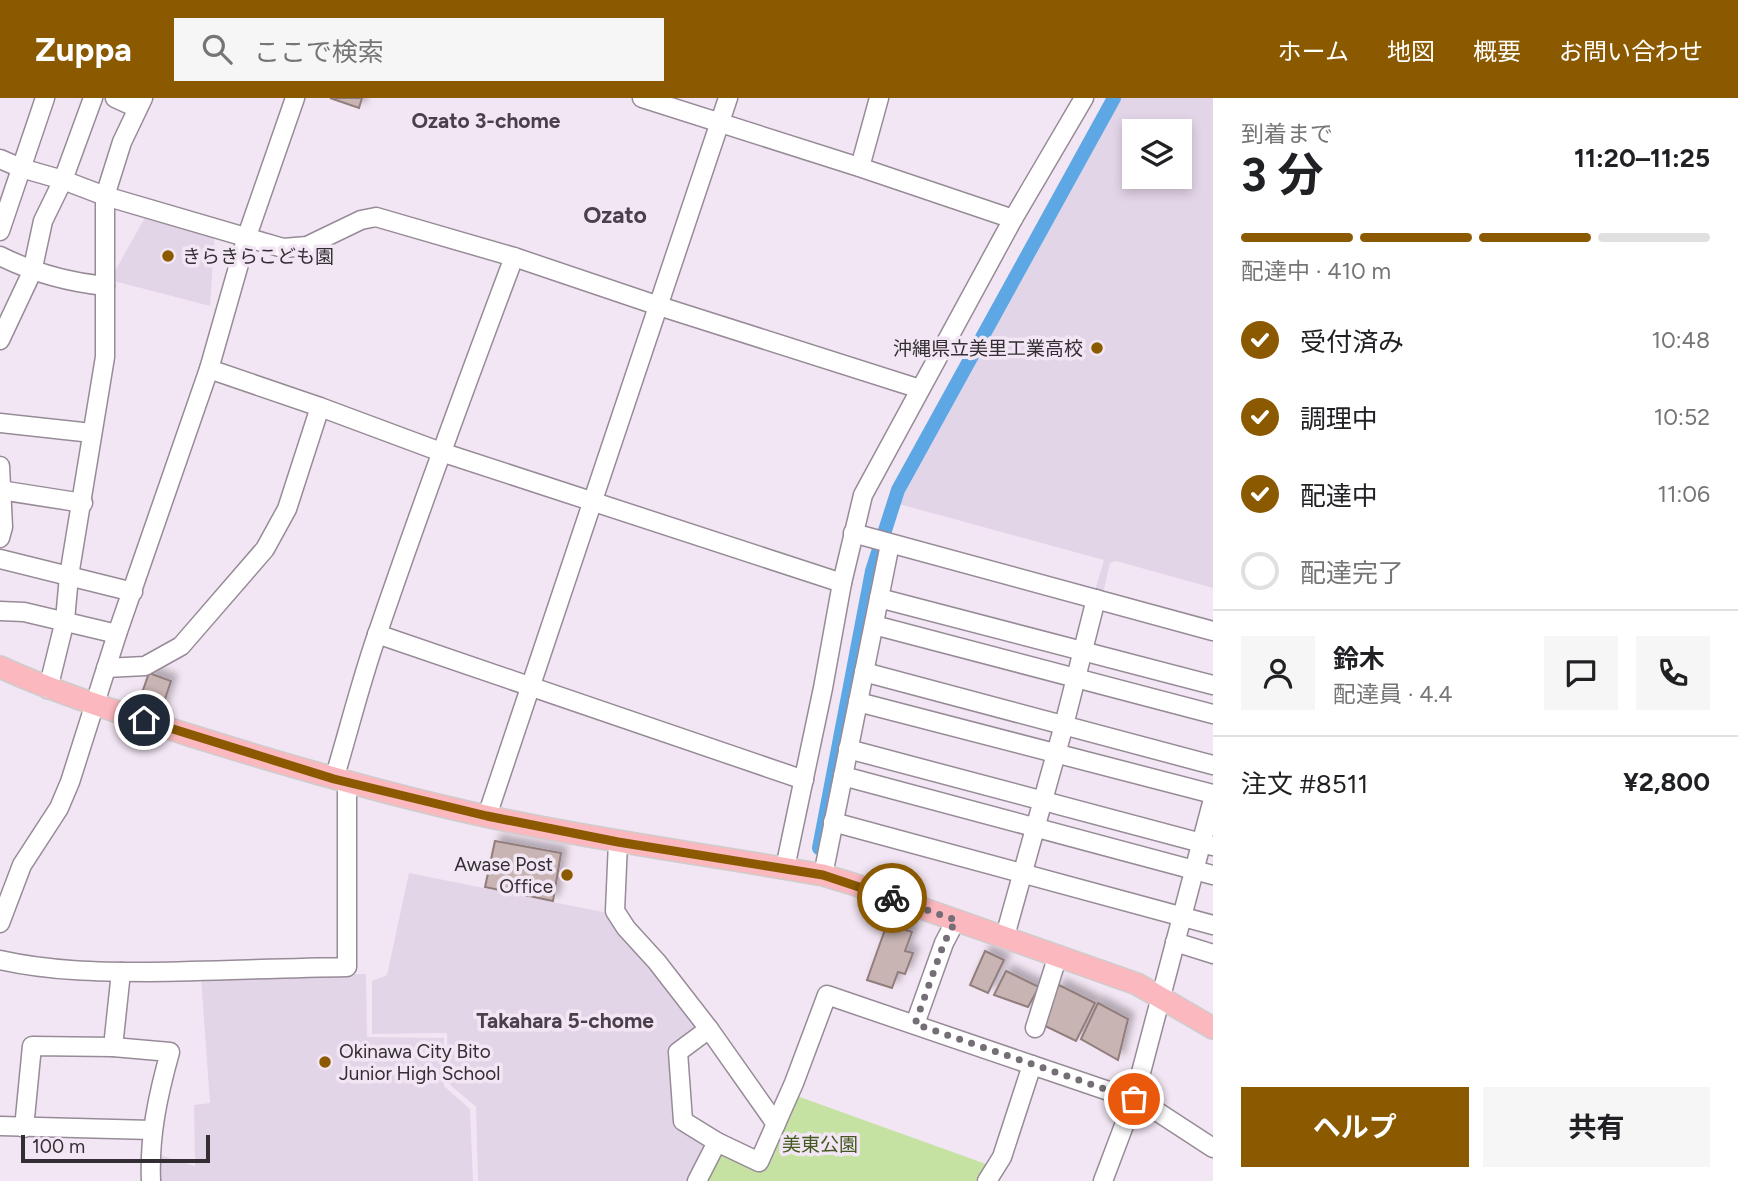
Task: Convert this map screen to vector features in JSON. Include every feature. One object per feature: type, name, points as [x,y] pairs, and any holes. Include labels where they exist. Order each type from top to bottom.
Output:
[{"type":"main road","points":[[0,667],[48,689],[340,781],[487,816],[618,842],[823,875],[1006,936],[1137,984],[1213,1028]]},
{"type":"street","points":[[0,231],[45,98]]},
{"type":"street","points":[[0,340],[32,272],[43,221],[63,180],[93,98]]},
{"type":"street","points":[[48,689],[65,620],[69,576],[105,357],[104,197],[122,142],[140,103],[115,98]]},
{"type":"street","points":[[0,923],[22,865],[59,808],[70,782],[93,704],[209,369],[247,236],[295,98]]},
{"type":"street","points":[[642,98],[1013,219]]},
{"type":"street","points":[[487,816],[728,98]]},
{"type":"street","points":[[860,167],[879,98]]},
{"type":"street","points":[[785,869],[842,583],[863,495],[1013,219],[1084,98]]},
{"type":"street","points":[[0,159],[104,197],[283,248],[307,246],[361,220],[376,217],[514,257],[659,306],[920,388]]},
{"type":"street","points":[[0,256],[32,272],[75,283],[105,286]]},
{"type":"street","points":[[0,960],[68,970],[121,972],[347,967],[340,781],[377,634],[514,257]]},
{"type":"street","points":[[209,369],[441,452],[842,583]]},
{"type":"street","points":[[106,668],[145,666],[181,646],[265,549],[287,509],[320,407]]},
{"type":"street","points":[[0,423],[92,433]]},
{"type":"street","points":[[0,466],[3,527],[0,538]]},
{"type":"street","points":[[1,490],[83,503]]},
{"type":"street","points":[[853,533],[1213,631]]},
{"type":"street","points":[[823,875],[890,544]]},
{"type":"street","points":[[0,559],[132,592]]},
{"type":"street","points":[[879,598],[1213,685]]},
{"type":"street","points":[[1006,936],[1065,725],[1096,599]]},
{"type":"street","points":[[0,611],[23,612],[65,620],[117,634]]},
{"type":"street","points":[[874,625],[1213,714]]},
{"type":"street","points":[[377,634],[804,780]]},
{"type":"street","points":[[864,672],[1213,765]]},
{"type":"street","points":[[858,702],[1213,796],[1207,844],[1194,870],[1134,1099],[1103,1181]]},
{"type":"street","points":[[848,749],[1207,844]]},
{"type":"street","points":[[843,776],[1213,875]]},
{"type":"street","points":[[833,822],[1213,925]]},
{"type":"street","points":[[618,842],[615,911],[709,1029],[776,1124]]},
{"type":"street","points":[[915,1024],[944,943],[956,920]]},
{"type":"street","points":[[1175,942],[1213,954]]},
{"type":"street","points":[[1035,1028],[1058,955]]},
{"type":"street","points":[[113,1047],[121,972]]},
{"type":"street","points":[[709,1029],[678,1052],[683,1121],[717,1142],[759,1162],[794,1083],[827,995],[1134,1099],[1152,1107],[1213,1148]]},
{"type":"street","points":[[24,1128],[32,1046],[113,1047],[170,1052],[152,1130],[151,1181]]},
{"type":"street","points":[[987,1181],[1002,1157],[1032,1065]]},
{"type":"street","points":[[0,1126],[152,1130]]},
{"type":"street","points":[[697,1181],[717,1142]]},
{"type":"shaded area","name":"沖縄県立美里工業高校","points":[[1121,98],[1213,98],[1213,588],[1116,561],[1110,563],[1103,593],[1095,590],[1104,560],[899,504],[1044,232]]},
{"type":"shaded area","name":"きらきらこども園","points":[[147,214],[215,233],[210,306],[110,280]]},
{"type":"shaded area","points":[[409,873],[613,914],[621,938],[633,946],[701,1028],[673,1049],[677,1124],[708,1144],[689,1181],[478,1181],[476,1107],[448,1083],[447,1033],[372,1034],[372,981],[387,975]]},
{"type":"shaded area","name":"Okinawa City Bito Junior High School","points":[[366,974],[367,1037],[444,1038],[444,1086],[470,1109],[473,1181],[156,1181],[155,1158],[160,1155],[195,1166],[194,1105],[210,1103],[201,978]]},
{"type":"green space","name":"美東公園","points":[[797,1096],[986,1164],[976,1181],[704,1181],[719,1151],[762,1170]]},
{"type":"building","points":[[330,98],[362,98],[359,108]]},
{"type":"building","points":[[149,673],[171,681],[162,708],[146,703],[142,693]]},
{"type":"building","points":[[495,841],[561,853],[553,901],[485,887]]},
{"type":"building","points":[[887,924],[912,932],[905,951],[913,953],[905,974],[898,972],[892,988],[867,980]]},
{"type":"building","points":[[985,951],[1004,960],[988,993],[970,985]]},
{"type":"building","points":[[1006,971],[1039,987],[1028,1007],[994,995]]},
{"type":"building","points":[[1059,985],[1095,1003],[1076,1041],[1039,1023]]},
{"type":"building","points":[[1098,1003],[1128,1019],[1118,1060],[1081,1039]]},
{"type":"waterway","points":[[819,848],[872,571],[898,490],[1114,98]]},
{"type":"way so far","points":[[892,898],[956,920],[944,943],[915,1024],[1134,1099]]},
{"type":"place","name":"きらきらこども園","points":[[168,256]]},
{"type":"place","name":"沖縄県立美里工業高校","points":[[1097,348]]},
{"type":"place","name":"Awase Post Office","points":[[567,875]]},
{"type":"place","name":"Okinawa City Bito Junior High School","points":[[325,1062]]},
{"type":"district","name":"Ozato 3-chome","points":[[486,121]]},
{"type":"district","name":"Ozato","points":[[615,215]]},
{"type":"district","name":"Takahara 5-chome","points":[[565,1021]]},
{"type":"route","points":[[144,720],[334,779],[487,816],[618,842],[823,875],[892,898]]}]
